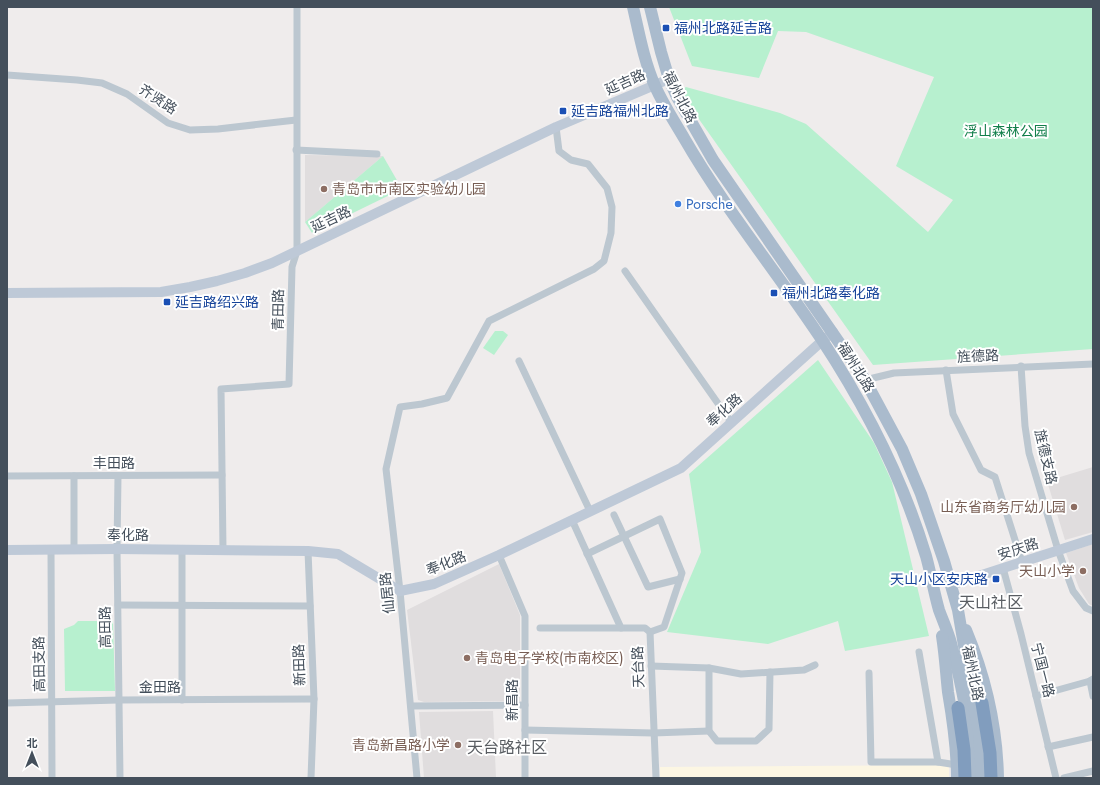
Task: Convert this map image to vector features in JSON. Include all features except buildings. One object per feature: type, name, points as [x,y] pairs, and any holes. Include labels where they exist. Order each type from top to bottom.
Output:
[{"type":"highway","points":[[982,703],[990,753],[990,778]]},
{"type":"highway","points":[[958,708],[964,750],[965,778]]},
{"type":"main road","name":"福州北路","points":[[633,7],[654,84],[662,101],[701,168],[822,341],[861,402],[885,453],[916,528],[926,557],[939,610],[950,641],[970,735],[973,778]]},
{"type":"main road","name":"福州北路","points":[[650,7],[669,79],[677,97],[712,160],[865,380],[902,449],[932,522],[958,610],[979,734],[982,778]]},
{"type":"main road","points":[[939,610],[948,691],[954,722],[957,778]]},
{"type":"main road","points":[[958,610],[984,678],[988,693],[994,724],[998,760],[998,778]]},
{"type":"main road","points":[[969,637],[982,703]]},
{"type":"main road","points":[[943,638],[958,708]]},
{"type":"street","name":"青田路","points":[[223,550],[221,389],[289,384],[292,267],[296,251],[297,7]]},
{"type":"street","name":"齐贤路","points":[[7,75],[102,83],[127,94],[168,122],[190,130],[218,129],[296,120]]},
{"type":"street","name":"延吉路","points":[[7,294],[161,292],[190,287],[245,273],[296,251],[556,127],[654,84],[669,79]]},
{"type":"street","name":"仙居路","points":[[417,778],[400,591],[386,469],[400,407],[447,398],[489,321],[594,269],[604,261],[612,233],[612,207],[607,188],[588,164],[570,160],[559,151],[556,127]]},
{"type":"street","points":[[296,150],[377,154]]},
{"type":"street","points":[[625,271],[731,422]]},
{"type":"street","name":"奉化路","points":[[7,550],[182,549],[308,551],[338,554],[400,591],[434,584],[499,555],[681,468],[833,332]]},
{"type":"street","points":[[519,361],[590,511]]},
{"type":"street","name":"旌德路","points":[[865,380],[894,373],[1021,366],[1093,364]]},
{"type":"street","name":"旌德支路","points":[[1021,366],[1025,426],[1029,453],[1058,550],[1073,591],[1086,608],[1093,611]]},
{"type":"street","points":[[946,370],[953,414],[981,470],[995,477],[1022,562]]},
{"type":"street","name":"丰田路","points":[[7,476],[222,475]]},
{"type":"street","points":[[74,476],[74,549]]},
{"type":"street","name":"高田路","points":[[118,476],[117,549],[120,778]]},
{"type":"street","points":[[614,515],[648,587],[680,579]]},
{"type":"street","points":[[587,554],[660,519],[682,573],[664,627],[650,632]]},
{"type":"street","name":"天台路","points":[[572,520],[621,628],[644,628],[650,632],[656,778]]},
{"type":"street","name":"安庆路","points":[[951,585],[1093,539]]},
{"type":"street","name":"高田支路","points":[[51,549],[53,702],[52,778]]},
{"type":"street","points":[[182,549],[182,700]]},
{"type":"street","name":"新田路","points":[[308,551],[314,699],[310,778]]},
{"type":"street","name":"新昌路","points":[[499,555],[525,616],[525,778]]},
{"type":"street","name":"宁国一路","points":[[1003,568],[1021,634],[1056,778]]},
{"type":"street","points":[[118,605],[310,606]]},
{"type":"street","points":[[540,628],[621,628]]},
{"type":"street","points":[[919,652],[938,762]]},
{"type":"street","points":[[651,666],[709,668],[741,674],[804,670],[814,665]]},
{"type":"street","points":[[709,668],[708,731],[717,742],[756,741],[769,729],[770,672]]},
{"type":"street","points":[[869,673],[871,762],[938,762],[957,766]]},
{"type":"street","points":[[1036,696],[1091,680],[1093,696]]},
{"type":"street","name":"金田路","points":[[7,703],[119,700],[314,699]]},
{"type":"street","points":[[410,706],[525,705]]},
{"type":"street","points":[[525,730],[653,733],[708,731]]},
{"type":"street","points":[[1048,747],[1093,737]]},
{"type":"street","points":[[1064,778],[1093,771]]},
{"type":"shaded area","name":"青岛市市南区实验幼儿园","points":[[305,155],[383,156],[305,222]]},
{"type":"shaded area","name":"山东省商务厅幼儿园","points":[[1093,467],[1093,532],[1065,540],[1047,481]]},
{"type":"shaded area","name":"天山小学","points":[[1093,544],[1093,606],[1089,604],[1079,588],[1066,553]]},
{"type":"shaded area","name":"青岛电子学校(市南校区)","points":[[499,564],[520,615],[520,701],[424,702],[418,700],[407,610]]},
{"type":"shaded area","name":"青岛新昌路小学","points":[[493,711],[496,778],[424,778],[419,712]]},
{"type":"shaded area","points":[[949,765],[949,778],[660,778],[660,767]]},
{"type":"green space","name":"浮山森林公园","points":[[669,7],[1093,7],[1093,349],[873,365],[679,91],[686,87],[780,113],[806,124],[928,232],[953,200],[896,166],[934,77],[806,32],[778,31],[759,78],[692,66]]},
{"type":"green space","points":[[383,156],[402,189],[312,233],[305,222]]},
{"type":"green space","points":[[495,331],[503,331],[508,335],[494,355],[483,348]]},
{"type":"green space","points":[[818,360],[874,443],[892,482],[929,636],[845,651],[838,621],[768,644],[667,632],[701,552],[689,474]]},
{"type":"green space","points":[[78,621],[113,621],[115,691],[65,691],[64,629],[74,625]]},
{"type":"place","name":"福州北路延吉路","points":[[666,28]]},
{"type":"place","name":"延吉路福州北路","points":[[563,111]]},
{"type":"place","name":"青岛市市南区实验幼儿园","points":[[324,189]]},
{"type":"place","name":"Porsche","points":[[678,204]]},
{"type":"place","name":"福州北路奉化路","points":[[774,293]]},
{"type":"place","name":"延吉路绍兴路","points":[[167,302]]},
{"type":"place","name":"山东省商务厅幼儿园","points":[[1074,507]]},
{"type":"place","name":"天山小学","points":[[1083,571]]},
{"type":"place","name":"天山小区安庆路","points":[[996,579]]},
{"type":"place","name":"青岛电子学校(市南校区)","points":[[467,658]]},
{"type":"place","name":"青岛新昌路小学","points":[[458,745]]},
{"type":"district","name":"天山社区","points":[[991,602]]},
{"type":"district","name":"天台路社区","points":[[507,747]]}]
